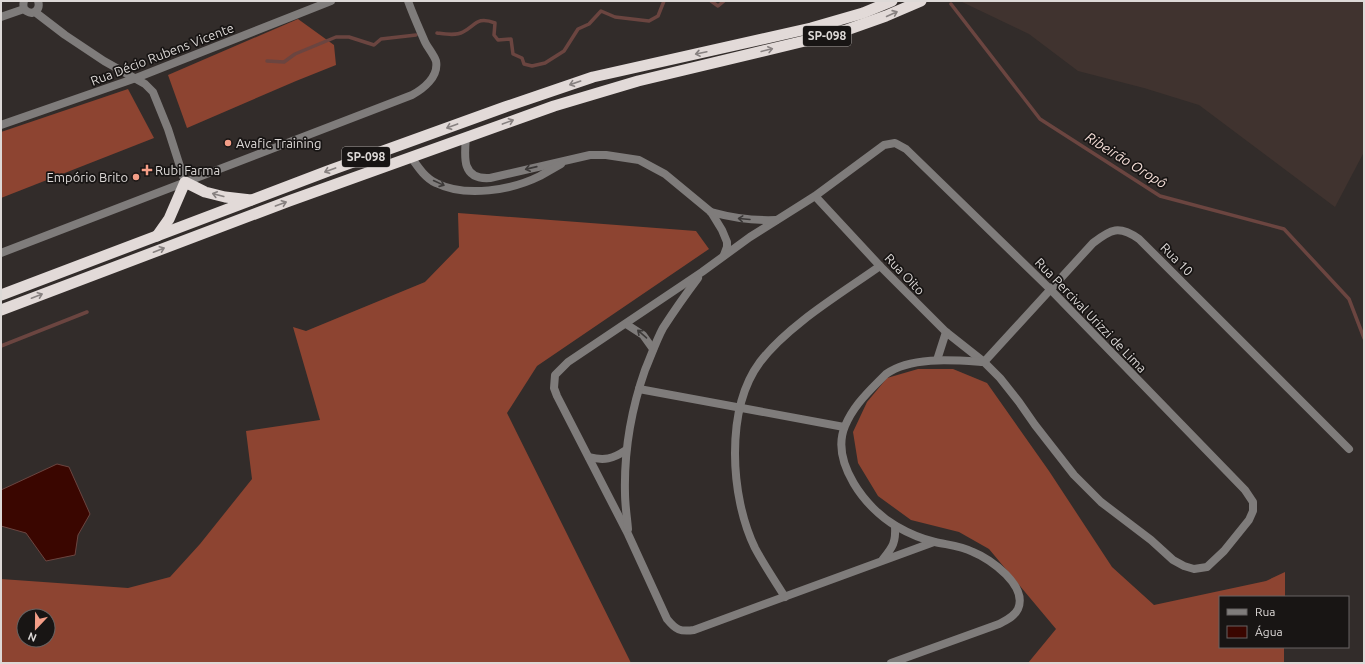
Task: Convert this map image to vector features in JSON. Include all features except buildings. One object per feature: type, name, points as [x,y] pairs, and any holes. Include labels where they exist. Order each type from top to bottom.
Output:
[{"type":"highway","name":"SP-098","points":[[1,295],[342,166],[593,77],[811,28],[863,13],[892,1]]},
{"type":"highway","name":"SP-098","points":[[1,310],[169,246],[554,106],[638,81],[838,33],[886,16],[921,1]]},
{"type":"highway","points":[[157,236],[169,219],[185,182],[205,192],[225,197],[254,200]]},
{"type":"street","points":[[35,12],[39,6],[39,1]]},
{"type":"street","name":"Rua Décio Rubens Vicente","points":[[1,125],[136,78],[331,1]]},
{"type":"street","points":[[1,253],[412,95],[430,81],[434,72],[436,61],[428,48],[408,1]]},
{"type":"street","points":[[1,17],[24,5],[29,12],[35,12],[65,35],[104,61],[145,84],[153,92],[168,129],[185,182]]},
{"type":"street","points":[[466,137],[464,155],[465,164],[469,171],[475,176],[483,178],[490,178],[590,155],[606,155],[639,160],[665,174],[711,212],[722,230],[727,242],[724,255]]},
{"type":"street","name":"Rua Percival Urizzi de Lima","points":[[815,196],[884,145],[895,143],[906,149],[1050,289],[1245,490],[1253,502],[1253,511],[1249,520]]},
{"type":"street","points":[[411,157],[426,176],[436,183],[452,189],[466,191],[487,191],[517,185],[540,176],[569,159]]},
{"type":"street","points":[[815,196],[724,255],[702,272],[568,362],[555,375],[554,388],[628,534],[667,619],[679,630],[694,630],[934,542]]},
{"type":"street","name":"Rua Oito","points":[[815,196],[880,266],[946,332],[984,362],[1000,378],[1074,475],[1101,502],[1151,540],[1173,560],[1194,569],[1206,567],[1224,551],[1249,520]]},
{"type":"street","points":[[711,212],[735,218],[777,220]]},
{"type":"street","name":"Rua 10","points":[[984,362],[1093,243],[1113,230],[1122,230],[1130,232],[1145,244],[1349,449]]},
{"type":"street","points":[[785,597],[755,547],[745,522],[738,495],[735,456],[736,433],[747,385],[761,361],[799,324],[880,266]]},
{"type":"street","points":[[628,534],[625,493],[626,450],[632,413],[653,349],[662,330],[677,306],[702,272]]},
{"type":"street","points":[[626,324],[643,335],[653,349]]},
{"type":"street","points":[[937,360],[946,332]]},
{"type":"street","points":[[891,663],[999,624],[1011,617],[1018,610],[1020,601],[1018,592],[1012,582],[1003,572],[985,558],[963,548],[934,542],[895,526],[864,500],[850,479],[844,460],[842,444],[844,427],[853,409],[866,393],[886,374],[904,366],[937,360],[984,362]]},
{"type":"street","points":[[639,389],[844,427]]},
{"type":"street","points":[[589,457],[597,459],[610,459],[626,450]]},
{"type":"street","points":[[883,560],[894,544],[896,536],[895,526]]},
{"type":"shaded area","points":[[960,1],[1364,1],[1364,152],[1335,207],[1199,105],[1144,88],[1078,71],[1029,34]]},
{"type":"shaded area","points":[[298,19],[334,45],[336,65],[187,128],[168,75]]},
{"type":"shaded area","points":[[128,89],[154,138],[1,198],[1,132]]},
{"type":"shaded area","points":[[458,213],[696,231],[709,249],[537,366],[507,413],[631,663],[1,663],[1,579],[128,588],[170,577],[200,544],[252,479],[246,431],[320,420],[293,327],[306,331],[425,282],[459,247]]},
{"type":"shaded area","points":[[918,369],[953,369],[987,383],[1049,471],[1112,567],[1154,605],[1266,581],[1285,572],[1285,596],[1219,596],[1219,648],[1284,648],[1284,663],[1028,663],[1056,629],[989,549],[959,532],[911,520],[878,496],[858,463],[853,432],[867,402],[887,378]]},
{"type":"water","points":[[57,464],[69,467],[90,514],[78,535],[75,555],[46,561],[26,533],[1,526],[1,490]]},
{"type":"waterway","points":[[437,33],[457,34],[477,22],[484,20],[495,23],[494,35],[498,40],[511,39],[513,54],[522,58],[524,64],[532,66],[545,63],[564,51],[578,29],[589,24],[601,11],[615,17],[649,21],[658,16],[664,1]]},
{"type":"waterway","points":[[711,1],[718,6],[724,1]]},
{"type":"waterway","name":"Ribeirão Oropô","points":[[951,4],[1040,119],[1160,196],[1284,229],[1349,299],[1364,338]]},
{"type":"waterway","points":[[267,61],[284,62],[295,54],[336,37],[349,37],[374,45],[381,39],[416,35]]},
{"type":"waterway","points":[[1,346],[87,312]]},
{"type":"place","name":"Avafic Training","points":[[228,143]]},
{"type":"place","name":"Rubi Farma","points":[[147,170]]},
{"type":"place","name":"Empório Brito","points":[[136,177]]}]
